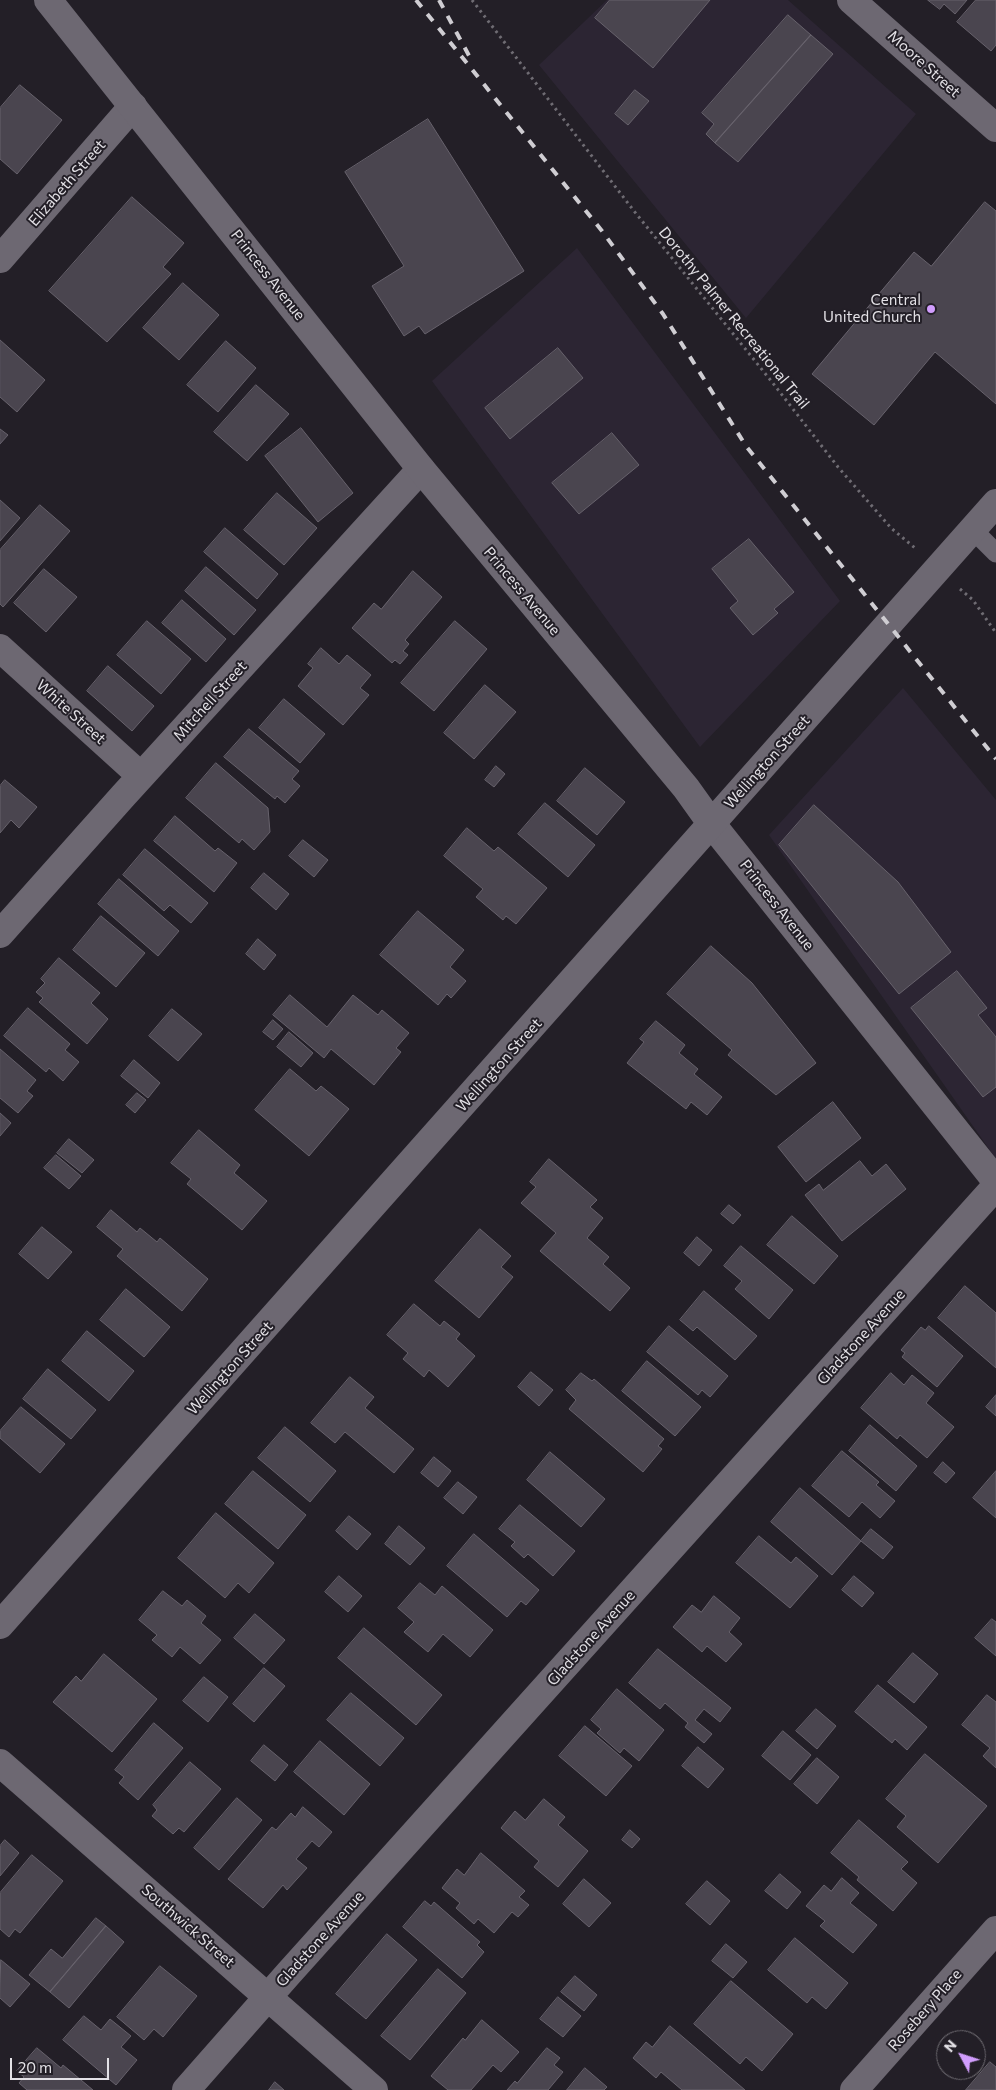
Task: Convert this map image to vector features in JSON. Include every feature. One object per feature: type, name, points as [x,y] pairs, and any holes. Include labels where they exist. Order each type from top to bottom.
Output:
[{"type":"street","name":"Princess Avenue","points":[[48,0],[421,469],[686,788],[711,823],[996,1181]]},
{"type":"street","name":"Moore Street","points":[[851,0],[996,128]]},
{"type":"street","name":"Elizabeth Street","points":[[0,259],[134,106]]},
{"type":"street","name":"Mitchell Street","points":[[0,934],[141,776],[421,469]]},
{"type":"street","name":"Wellington Street","points":[[0,1626],[996,503]]},
{"type":"street","name":"White Street","points":[[0,648],[141,776]]},
{"type":"street","name":"Gladstone Avenue","points":[[186,2090],[996,1186]]},
{"type":"street","name":"Southwick Street","points":[[0,1763],[269,1996],[374,2090]]},
{"type":"street","name":"Rosebery Place","points":[[854,2090],[996,1930]]},
{"type":"lane","points":[[973,530],[996,553]]},
{"type":"path","name":"Dorothy Palmer Recreational Trail","points":[[472,0],[634,211],[838,467],[891,528],[937,571],[973,600],[996,633]]},
{"type":"shaded area","points":[[607,0],[788,0],[916,114],[746,318],[539,65]]},
{"type":"shaded area","points":[[577,248],[840,601],[700,747],[432,381]]},
{"type":"shaded area","points":[[903,688],[996,800],[996,1159],[769,835]]},
{"type":"building","points":[[610,0],[710,0],[653,68],[595,18]]},
{"type":"building","points":[[928,0],[967,0],[955,14],[944,4],[940,9]]},
{"type":"building","points":[[976,0],[996,0],[996,45],[991,51],[957,22]]},
{"type":"building","points":[[788,15],[811,35],[715,143],[706,134],[714,124],[702,113]]},
{"type":"building","points":[[811,35],[833,54],[738,162],[715,143]]},
{"type":"building","points":[[20,85],[62,120],[17,174],[0,159],[0,108]]},
{"type":"building","points":[[635,90],[649,101],[628,125],[615,114]]},
{"type":"building","points":[[428,119],[524,271],[425,334],[419,326],[404,336],[372,286],[404,266],[345,172]]},
{"type":"building","points":[[132,197],[184,243],[163,267],[171,274],[107,342],[49,291]]},
{"type":"building","name":"Central United Church","points":[[985,202],[996,211],[996,404],[935,352],[874,425],[812,374],[914,252],[931,266]]},
{"type":"building","points":[[183,283],[219,315],[179,360],[143,328]]},
{"type":"building","points":[[0,340],[45,380],[17,412],[0,397]]},
{"type":"building","points":[[226,341],[256,368],[218,412],[187,385]]},
{"type":"building","points":[[558,348],[583,378],[510,439],[485,408]]},
{"type":"building","points":[[256,385],[289,414],[247,461],[214,432]]},
{"type":"building","points":[[301,428],[353,493],[318,522],[265,456]]},
{"type":"building","points":[[0,429],[8,435],[0,444]]},
{"type":"building","points":[[612,433],[639,465],[579,514],[552,483]]},
{"type":"building","points":[[277,493],[317,528],[284,565],[244,530]]},
{"type":"building","points":[[0,500],[20,518],[0,541]]},
{"type":"building","points":[[40,505],[70,531],[3,607],[0,604],[0,550]]},
{"type":"building","points":[[225,528],[278,574],[257,599],[204,552]]},
{"type":"building","points":[[749,539],[794,592],[774,609],[778,613],[753,635],[730,608],[738,601],[712,569]]},
{"type":"building","points":[[206,567],[256,610],[234,635],[185,591]]},
{"type":"building","points":[[44,569],[77,597],[46,632],[14,603]]},
{"type":"building","points":[[413,571],[442,597],[405,640],[409,644],[403,651],[408,655],[400,664],[395,660],[392,663],[352,628],[374,603],[381,609]]},
{"type":"building","points":[[182,600],[226,639],[206,662],[162,623]]},
{"type":"building","points":[[147,621],[191,659],[161,694],[117,655]]},
{"type":"building","points":[[455,621],[487,649],[434,711],[401,683]]},
{"type":"building","points":[[321,648],[339,664],[347,655],[371,675],[360,688],[369,695],[343,725],[298,686],[313,668],[308,664]]},
{"type":"building","points":[[108,666],[154,706],[132,731],[87,691]]},
{"type":"building","points":[[485,685],[516,712],[474,759],[444,733]]},
{"type":"building","points":[[284,699],[325,734],[300,763],[259,728]]},
{"type":"building","points":[[249,729],[299,771],[292,779],[300,786],[285,803],[277,796],[275,799],[224,757]]},
{"type":"building","points":[[216,763],[268,808],[270,832],[254,850],[242,839],[239,843],[186,798]]},
{"type":"building","points":[[496,766],[505,774],[494,787],[485,780]]},
{"type":"building","points":[[585,768],[625,802],[597,835],[557,801]]},
{"type":"building","points":[[5,780],[37,807],[19,828],[11,820],[0,833],[0,786]]},
{"type":"building","points":[[545,803],[595,845],[568,877],[518,834]]},
{"type":"building","points":[[814,805],[898,882],[951,952],[899,994],[779,845]]},
{"type":"building","points":[[175,816],[215,851],[218,848],[237,863],[214,892],[154,841]]},
{"type":"building","points":[[467,828],[494,851],[498,847],[547,888],[516,924],[506,916],[503,920],[476,897],[483,889],[444,856]]},
{"type":"building","points":[[303,840],[328,860],[314,877],[289,856]]},
{"type":"building","points":[[145,849],[208,903],[191,923],[170,905],[164,911],[123,875]]},
{"type":"building","points":[[264,873],[289,894],[276,910],[251,888]]},
{"type":"building","points":[[119,879],[179,931],[158,956],[98,904]]},
{"type":"building","points":[[418,911],[464,950],[450,967],[466,981],[451,998],[447,994],[438,1005],[380,955]]},
{"type":"building","points":[[101,916],[145,953],[116,987],[73,950]]},
{"type":"building","points":[[258,939],[276,955],[264,970],[246,954]]},
{"type":"building","points":[[711,946],[752,983],[816,1063],[776,1095],[728,1055],[732,1050],[667,994]]},
{"type":"building","points":[[59,958],[100,993],[91,1003],[108,1019],[87,1044],[39,1002],[43,998],[36,992],[45,983],[41,979]]},
{"type":"building","points":[[957,971],[987,1008],[978,1015],[996,1037],[996,1087],[983,1097],[911,1008]]},
{"type":"building","points":[[290,995],[327,1027],[353,995],[378,1015],[382,1010],[409,1033],[396,1048],[401,1052],[374,1085],[331,1049],[324,1058],[273,1015]]},
{"type":"building","points":[[28,1008],[70,1044],[65,1050],[79,1062],[63,1081],[49,1068],[46,1072],[4,1036]]},
{"type":"building","points":[[172,1009],[202,1034],[178,1061],[149,1036]]},
{"type":"building","points":[[273,1020],[283,1029],[273,1040],[263,1032]]},
{"type":"building","points":[[656,1021],[685,1045],[679,1053],[698,1069],[694,1074],[722,1097],[707,1115],[691,1102],[686,1109],[627,1063],[644,1042],[640,1039]]},
{"type":"building","points":[[289,1032],[313,1053],[301,1067],[277,1047]]},
{"type":"building","points":[[0,1049],[36,1080],[27,1091],[33,1096],[18,1113],[0,1098]]},
{"type":"building","points":[[134,1060],[160,1083],[148,1098],[121,1076]]},
{"type":"building","points":[[290,1069],[316,1091],[321,1086],[349,1109],[309,1156],[255,1110]]},
{"type":"building","points":[[137,1093],[146,1100],[135,1113],[126,1105]]},
{"type":"building","points":[[833,1102],[861,1138],[806,1182],[778,1147]]},
{"type":"building","points":[[0,1113],[11,1123],[0,1136]]},
{"type":"building","points":[[199,1130],[240,1165],[234,1173],[267,1201],[242,1230],[187,1184],[191,1179],[171,1163]]},
{"type":"building","points":[[69,1139],[94,1160],[82,1173],[57,1153]]},
{"type":"building","points":[[56,1155],[81,1176],[69,1189],[44,1168]]},
{"type":"building","points":[[549,1159],[597,1200],[590,1207],[603,1218],[587,1238],[609,1257],[603,1264],[630,1288],[610,1311],[540,1251],[556,1233],[521,1203],[536,1187],[530,1182]]},
{"type":"building","points":[[860,1161],[872,1176],[886,1164],[906,1189],[842,1241],[805,1195],[819,1184],[823,1190]]},
{"type":"building","points":[[729,1205],[741,1215],[733,1224],[721,1214]]},
{"type":"building","points":[[111,1210],[137,1232],[140,1228],[157,1242],[160,1238],[208,1279],[182,1311],[117,1256],[123,1249],[97,1227]]},
{"type":"building","points":[[792,1216],[838,1256],[814,1284],[767,1245]]},
{"type":"building","points":[[42,1227],[72,1252],[48,1279],[19,1254]]},
{"type":"building","points":[[480,1229],[511,1256],[501,1267],[513,1277],[479,1318],[435,1281]]},
{"type":"building","points":[[697,1237],[712,1250],[699,1266],[684,1253]]},
{"type":"building","points":[[741,1246],[793,1290],[769,1319],[735,1289],[742,1281],[724,1266]]},
{"type":"building","points":[[965,1286],[996,1313],[996,1368],[938,1318]]},
{"type":"building","points":[[126,1289],[170,1327],[144,1357],[100,1320]]},
{"type":"building","points":[[704,1291],[757,1336],[735,1360],[697,1327],[693,1331],[680,1320]]},
{"type":"building","points":[[414,1304],[440,1326],[444,1321],[460,1334],[456,1339],[475,1356],[448,1387],[429,1370],[424,1377],[403,1359],[408,1353],[387,1335]]},
{"type":"building","points":[[669,1326],[728,1376],[710,1397],[702,1390],[698,1395],[647,1352]]},
{"type":"building","points":[[929,1326],[963,1356],[937,1387],[902,1357],[905,1353],[901,1350],[921,1327],[925,1330]]},
{"type":"building","points":[[87,1331],[134,1371],[109,1401],[62,1361]]},
{"type":"building","points":[[647,1361],[701,1407],[675,1436],[622,1391]]},
{"type":"building","points":[[48,1369],[96,1410],[71,1439],[23,1399]]},
{"type":"building","points":[[531,1372],[553,1390],[539,1406],[518,1387]]},
{"type":"building","points":[[581,1373],[592,1381],[594,1379],[664,1439],[658,1446],[662,1449],[643,1472],[569,1409],[576,1400],[566,1390]]},
{"type":"building","points":[[891,1373],[904,1385],[912,1375],[934,1393],[926,1403],[954,1427],[927,1458],[900,1435],[897,1439],[861,1408]]},
{"type":"building","points":[[350,1377],[374,1397],[365,1408],[414,1449],[394,1473],[345,1432],[335,1443],[311,1423]]},
{"type":"building","points":[[996,1395],[996,1416],[986,1407]]},
{"type":"building","points":[[21,1407],[65,1444],[40,1473],[0,1438],[0,1431]]},
{"type":"building","points":[[870,1425],[917,1466],[896,1491],[849,1451]]},
{"type":"building","points":[[285,1427],[336,1471],[310,1502],[258,1458]]},
{"type":"building","points":[[842,1451],[879,1482],[876,1485],[895,1501],[880,1518],[862,1502],[849,1517],[812,1486]]},
{"type":"building","points":[[550,1452],[605,1499],[581,1527],[527,1480]]},
{"type":"building","points":[[434,1457],[451,1471],[438,1487],[421,1473]]},
{"type":"building","points":[[943,1462],[955,1473],[946,1483],[934,1473]]},
{"type":"building","points":[[253,1471],[306,1515],[278,1549],[225,1504]]},
{"type":"building","points":[[996,1471],[996,1518],[973,1498]]},
{"type":"building","points":[[458,1482],[477,1497],[463,1514],[444,1498]]},
{"type":"building","points":[[800,1488],[861,1541],[832,1575],[771,1522]]},
{"type":"building","points":[[520,1505],[575,1551],[553,1576],[528,1554],[524,1558],[511,1546],[515,1542],[499,1529]]},
{"type":"building","points":[[216,1513],[274,1563],[249,1593],[238,1583],[225,1598],[178,1558]]},
{"type":"building","points":[[349,1516],[371,1534],[357,1550],[336,1531]]},
{"type":"building","points":[[399,1526],[425,1548],[410,1565],[385,1544]]},
{"type":"building","points":[[871,1529],[893,1547],[883,1559],[861,1541]]},
{"type":"building","points":[[474,1534],[539,1590],[526,1605],[521,1601],[507,1617],[447,1566]]},
{"type":"building","points":[[759,1536],[791,1563],[796,1557],[818,1576],[790,1608],[736,1563]]},
{"type":"building","points":[[339,1576],[362,1596],[348,1612],[325,1592]]},
{"type":"building","points":[[854,1576],[874,1593],[862,1607],[842,1590]]},
{"type":"building","points":[[420,1583],[435,1595],[442,1586],[493,1630],[470,1657],[443,1634],[428,1652],[404,1632],[414,1622],[398,1608]]},
{"type":"building","points":[[163,1591],[182,1606],[187,1600],[206,1616],[201,1623],[221,1640],[200,1664],[180,1647],[172,1657],[152,1640],[157,1635],[139,1620]]},
{"type":"building","points":[[714,1596],[740,1618],[729,1632],[742,1644],[726,1662],[707,1646],[702,1652],[673,1627],[692,1605],[701,1612]]},
{"type":"building","points":[[255,1614],[285,1640],[264,1664],[234,1638]]},
{"type":"building","points":[[992,1619],[996,1622],[996,1656],[975,1638]]},
{"type":"building","points":[[364,1628],[442,1695],[416,1725],[338,1658]]},
{"type":"building","points":[[658,1649],[731,1708],[720,1722],[704,1709],[695,1720],[712,1734],[704,1743],[685,1727],[688,1723],[665,1703],[660,1709],[629,1683]]},
{"type":"building","points":[[913,1653],[938,1674],[914,1703],[888,1682]]},
{"type":"building","points":[[104,1654],[157,1699],[112,1752],[53,1702],[76,1676],[81,1681]]},
{"type":"building","points":[[264,1668],[285,1686],[254,1722],[233,1704]]},
{"type":"building","points":[[204,1677],[228,1697],[208,1722],[183,1701]]},
{"type":"building","points":[[878,1685],[927,1727],[907,1750],[895,1739],[892,1743],[855,1712]]},
{"type":"building","points":[[617,1689],[664,1730],[639,1761],[624,1748],[620,1753],[597,1733],[601,1729],[591,1720]]},
{"type":"building","points":[[351,1693],[404,1738],[380,1766],[327,1720]]},
{"type":"building","points":[[987,1695],[996,1702],[996,1768],[983,1756],[990,1748],[962,1725]]},
{"type":"building","points":[[816,1709],[836,1726],[817,1749],[796,1731]]},
{"type":"building","points":[[154,1723],[183,1748],[138,1800],[119,1783],[124,1777],[115,1770]]},
{"type":"building","points":[[585,1726],[632,1766],[606,1796],[559,1756]]},
{"type":"building","points":[[783,1731],[811,1755],[790,1780],[762,1756]]},
{"type":"building","points":[[320,1741],[370,1784],[344,1815],[294,1772]]},
{"type":"building","points":[[264,1745],[288,1765],[275,1781],[251,1761]]},
{"type":"building","points":[[698,1747],[724,1769],[708,1788],[682,1766]]},
{"type":"building","points":[[925,1754],[987,1806],[938,1863],[897,1827],[906,1816],[886,1799]]},
{"type":"building","points":[[817,1758],[839,1777],[817,1804],[794,1784]]},
{"type":"building","points":[[190,1762],[221,1789],[184,1832],[179,1828],[173,1834],[152,1816],[157,1810],[153,1805]]},
{"type":"building","points":[[237,1798],[262,1820],[219,1870],[194,1848]]},
{"type":"building","points":[[544,1799],[565,1817],[558,1825],[588,1851],[558,1887],[534,1867],[539,1861],[501,1828],[515,1811],[525,1820]]},
{"type":"building","points":[[303,1807],[332,1832],[319,1847],[312,1841],[296,1859],[307,1868],[287,1890],[283,1885],[263,1908],[228,1879],[272,1827],[276,1830],[291,1813],[295,1817]]},
{"type":"building","points":[[859,1820],[908,1862],[901,1869],[917,1883],[893,1911],[857,1880],[859,1877],[831,1853]]},
{"type":"building","points":[[630,1830],[640,1839],[632,1848],[622,1840]]},
{"type":"building","points":[[5,1840],[19,1853],[0,1876],[0,1846]]},
{"type":"building","points":[[481,1853],[525,1891],[519,1897],[529,1905],[518,1917],[512,1912],[494,1933],[478,1919],[474,1924],[456,1908],[460,1903],[442,1888],[457,1869],[464,1875]]},
{"type":"building","points":[[32,1855],[63,1881],[20,1933],[15,1929],[9,1937],[0,1929],[0,1893]]},
{"type":"building","points":[[780,1874],[801,1892],[787,1909],[765,1891]]},
{"type":"building","points":[[842,1878],[859,1893],[850,1903],[877,1925],[853,1953],[820,1926],[825,1921],[806,1906],[824,1885],[831,1891]]},
{"type":"building","points":[[584,1879],[611,1903],[589,1927],[563,1904]]},
{"type":"building","points":[[707,1881],[730,1901],[710,1925],[686,1904]]},
{"type":"building","points":[[425,1901],[431,1906],[434,1902],[480,1942],[477,1945],[484,1952],[462,1978],[403,1927]]},
{"type":"building","points":[[96,1918],[106,1926],[50,1992],[29,1975],[51,1949],[62,1958]]},
{"type":"building","points":[[106,1926],[124,1942],[69,2008],[50,1992]]},
{"type":"building","points":[[387,1934],[417,1960],[366,2019],[336,1994]]},
{"type":"building","points":[[795,1938],[848,1983],[826,2009],[812,1997],[807,2003],[768,1970]]},
{"type":"building","points":[[726,1944],[747,1962],[733,1978],[712,1961]]},
{"type":"building","points":[[1,1960],[30,1984],[10,2007],[0,1998]]},
{"type":"building","points":[[160,1966],[197,1996],[163,2037],[154,2029],[144,2040],[117,2017]]},
{"type":"building","points":[[438,1969],[466,1993],[410,2060],[381,2036]]},
{"type":"building","points":[[575,1976],[597,1995],[584,2011],[561,1992]]},
{"type":"building","points":[[731,1981],[793,2034],[762,2071],[746,2057],[740,2064],[694,2024]]},
{"type":"building","points":[[558,1997],[581,2016],[563,2037],[540,2019]]},
{"type":"building","points":[[84,2016],[101,2030],[110,2019],[131,2036],[121,2047],[137,2060],[116,2085],[63,2040]]},
{"type":"building","points":[[482,2020],[519,2052],[501,2072],[493,2065],[471,2090],[448,2090],[431,2076],[463,2038],[465,2040]]},
{"type":"building","points":[[670,2026],[745,2090],[682,2090],[661,2072],[656,2078],[633,2058],[646,2042],[652,2047]]},
{"type":"building","points":[[37,2048],[61,2068],[63,2065],[93,2090],[27,2090],[19,2083],[24,2077],[17,2071]]},
{"type":"building","points":[[547,2048],[560,2058],[554,2065],[563,2072],[548,2090],[507,2090],[515,2081],[517,2083]]},
{"type":"building","points":[[990,2062],[996,2067],[996,2090],[966,2090],[975,2080],[986,2080],[986,2067]]},
{"type":"building","points":[[585,2068],[607,2087],[604,2090],[567,2090]]},
{"type":"building","points":[[275,2082],[284,2090],[269,2090]]},
{"type":"railway","points":[[416,0],[602,231],[663,314],[746,446],[996,759]]},
{"type":"railway","points":[[439,0],[473,63]]},
{"type":"place","name":"Central United Church","points":[[931,309]]}]
